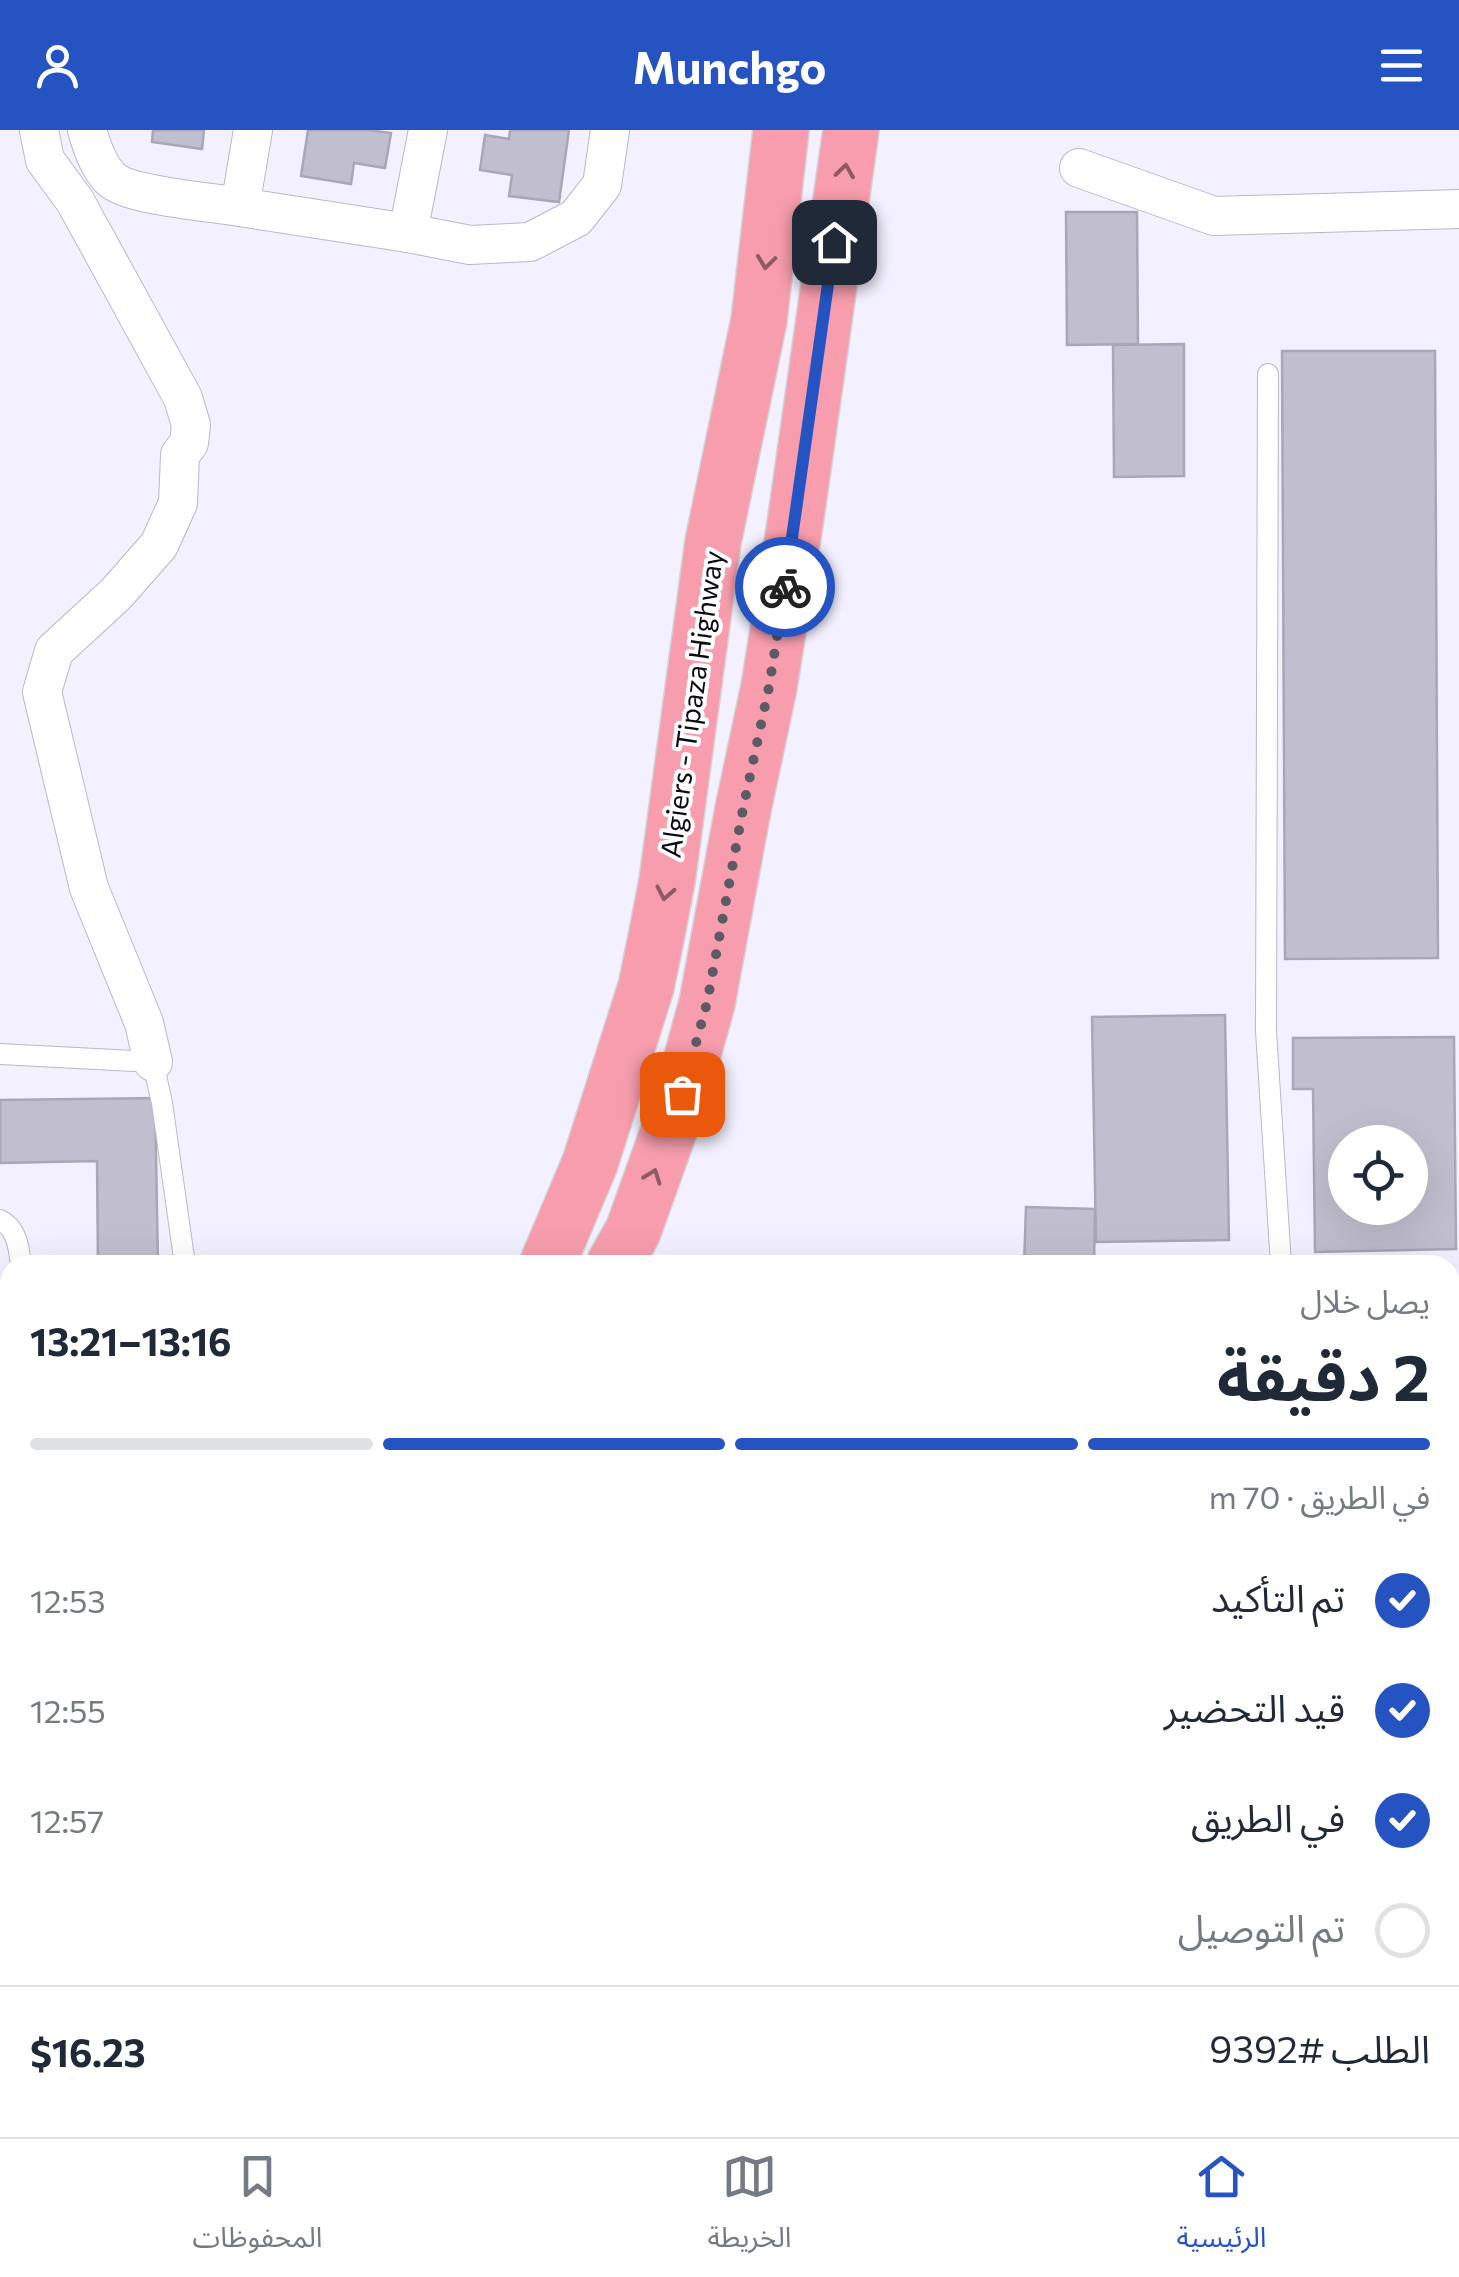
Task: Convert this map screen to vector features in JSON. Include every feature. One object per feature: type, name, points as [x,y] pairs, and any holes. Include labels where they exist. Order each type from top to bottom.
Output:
[{"type":"highway","name":"Algiers - Tipaza Highway","points":[[551,1255],[590,1164],[653,954],[667,881],[713,542],[759,320],[781,130]]},
{"type":"highway","points":[[620,1255],[633,1231],[676,1111],[707,1003],[769,687],[851,130]]},
{"type":"street","points":[[39,130],[45,160],[75,201],[184,398],[191,425],[189,443],[180,455],[178,503],[159,545],[116,594],[54,651],[42,692],[89,888],[144,1023],[153,1062]]},
{"type":"street","points":[[88,130],[95,156],[112,180],[128,190],[470,245],[530,242],[576,218],[602,185],[610,130]]},
{"type":"street","points":[[240,207],[254,130]]},
{"type":"street","points":[[408,233],[428,130]]},
{"type":"street","points":[[1079,168],[1214,216],[1459,209]]},
{"type":"lane","points":[[1268,374],[1266,1031],[1280,1255]]},
{"type":"lane","points":[[0,1054],[153,1062],[184,1255]]},
{"type":"lane","points":[[0,1220],[8,1224],[17,1240],[19,1255]]},
{"type":"building","points":[[153,130],[204,130],[202,149],[152,142]]},
{"type":"building","points":[[308,130],[391,133],[385,168],[354,163],[351,184],[301,176]]},
{"type":"building","points":[[510,130],[569,130],[559,202],[509,196],[512,175],[480,170],[485,135],[509,139]]},
{"type":"building","points":[[1066,212],[1137,212],[1138,344],[1067,345]]},
{"type":"building","points":[[1184,344],[1184,476],[1114,477],[1113,345]]},
{"type":"building","points":[[1282,351],[1435,351],[1438,958],[1285,959]]},
{"type":"building","points":[[1225,1015],[1229,1240],[1096,1242],[1092,1017]]},
{"type":"building","points":[[1454,1037],[1456,1249],[1315,1252],[1313,1089],[1293,1089],[1293,1038]]},
{"type":"building","points":[[155,1098],[158,1255],[98,1255],[97,1161],[0,1163],[0,1100]]},
{"type":"building","points":[[1026,1207],[1095,1209],[1094,1255],[1024,1255]]},
{"type":"way so far","points":[[682,1094],[707,1003],[785,587]]},
{"type":"route","points":[[785,587],[834,242]]}]
